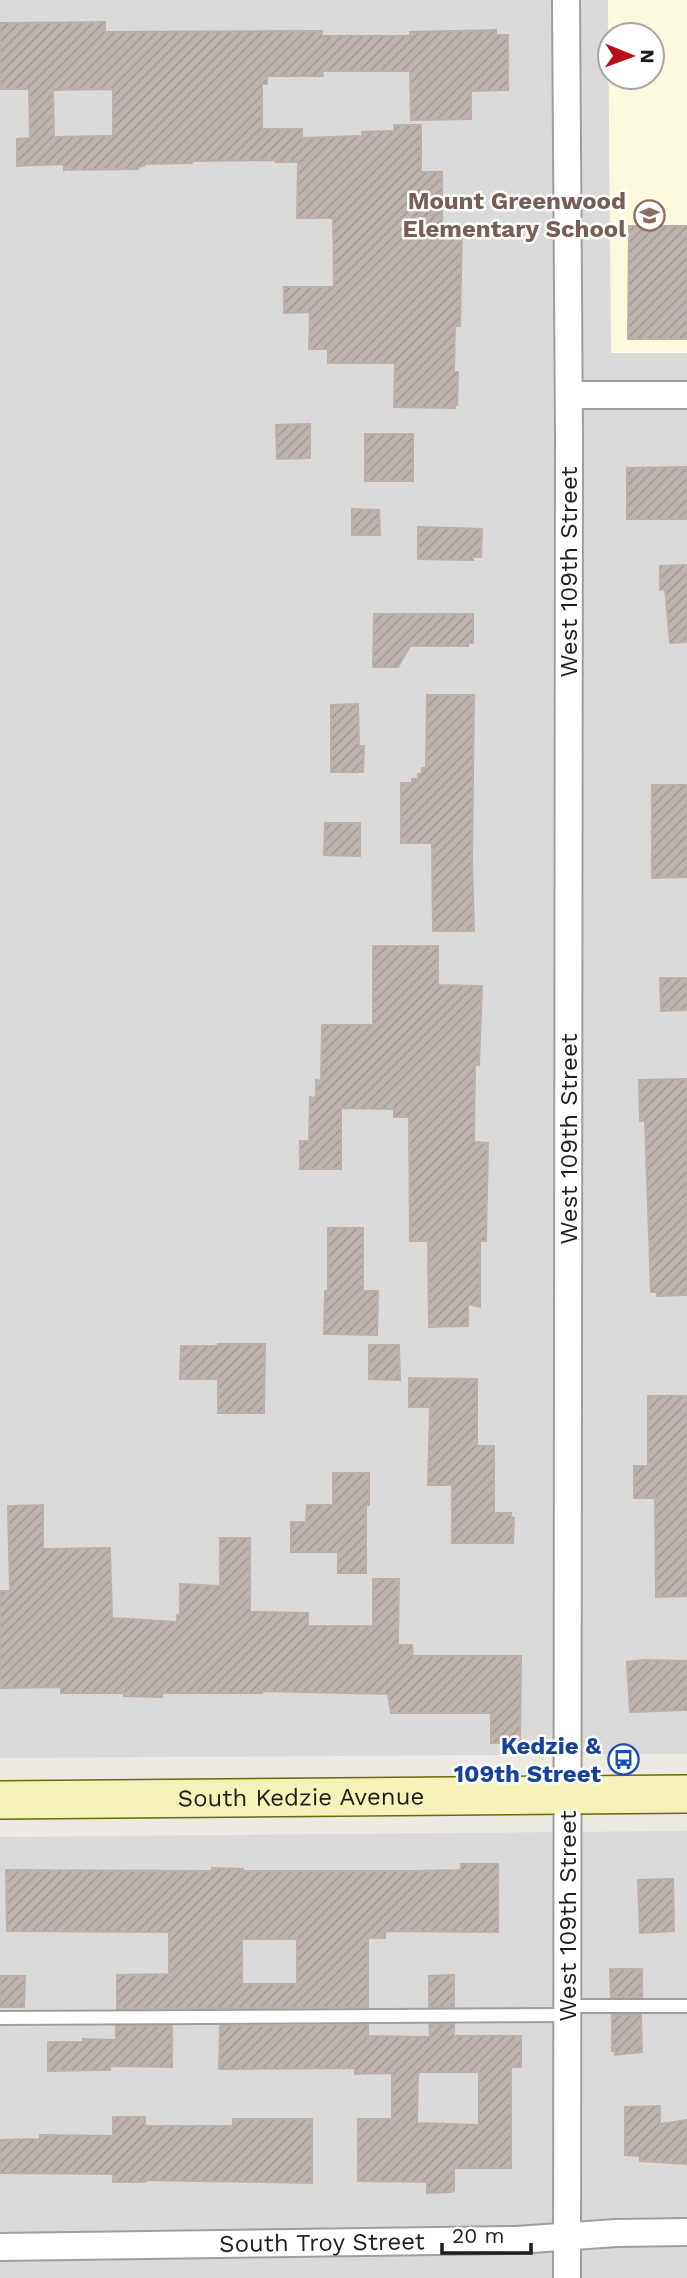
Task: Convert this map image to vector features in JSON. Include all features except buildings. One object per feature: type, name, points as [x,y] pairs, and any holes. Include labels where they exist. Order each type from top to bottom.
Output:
[{"type":"main road","name":"South Kedzie Avenue","points":[[0,1800],[687,1794]]},
{"type":"street","name":"West 109th Street","points":[[566,0],[569,395],[567,2278]]},
{"type":"street","points":[[569,395],[687,395]]},
{"type":"street","name":"South Troy Street","points":[[0,2247],[517,2240],[616,2233],[687,2232]]},
{"type":"lane","points":[[0,2018],[687,2007]]},
{"type":"shaded area","points":[[0,0],[687,0],[687,1754],[0,1758]]},
{"type":"shaded area","name":"Mount Greenwood Elementary School","points":[[608,0],[687,0],[687,353],[611,353],[609,91],[666,91],[666,21],[608,21]]},
{"type":"shaded area","points":[[687,1831],[687,2278],[0,2278],[0,1837]]},
{"type":"place","name":"Mount Greenwood Elementary School","points":[[649,215]]},
{"type":"place","name":"Kedzie & 109th Street","points":[[624,1760]]}]
